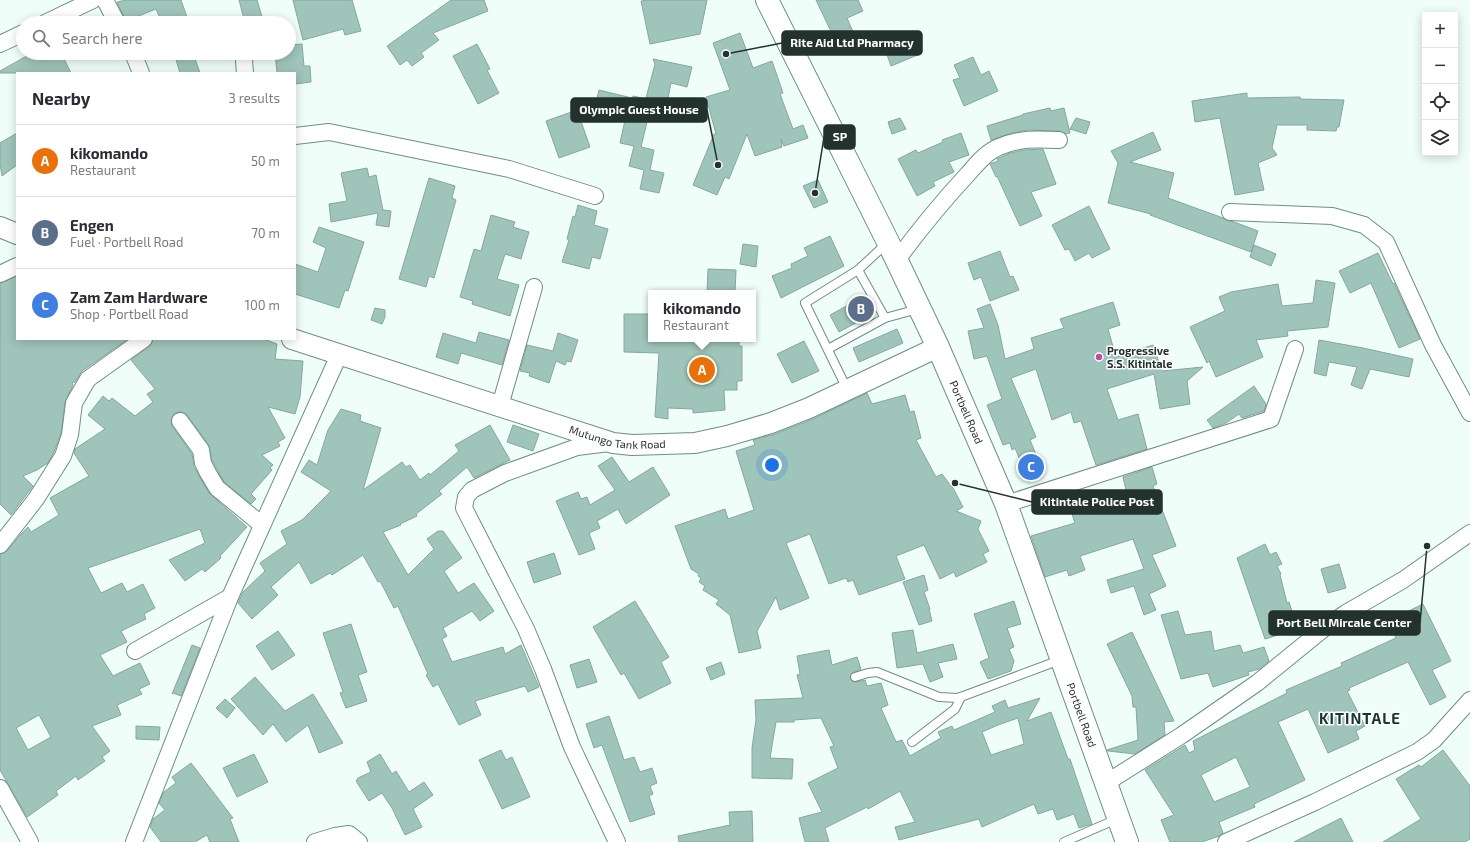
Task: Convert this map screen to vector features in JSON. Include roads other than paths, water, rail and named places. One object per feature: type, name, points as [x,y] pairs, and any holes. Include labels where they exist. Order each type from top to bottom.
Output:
[{"type":"main road","name":"Portbell Road","points":[[767,0],[920,308],[1006,504],[1127,842]]},
{"type":"street","points":[[60,16],[93,0]]},
{"type":"street","points":[[105,0],[113,16]]},
{"type":"street","points":[[0,44],[16,37]]},
{"type":"street","points":[[135,60],[141,72]]},
{"type":"street","points":[[244,60],[245,72]]},
{"type":"street","points":[[296,136],[329,132],[510,169],[595,196]]},
{"type":"street","points":[[892,251],[927,219],[985,156],[998,147],[1032,138],[1059,140]]},
{"type":"street","points":[[1230,212],[1332,216],[1364,225],[1386,242],[1433,345],[1470,413]]},
{"type":"street","points":[[0,227],[16,234]]},
{"type":"street","points":[[0,274],[16,266]]},
{"type":"street","points":[[500,406],[534,287]]},
{"type":"street","points":[[0,545],[36,499],[63,456],[70,435],[74,402],[88,379],[143,340]]},
{"type":"street","name":"Mutungo Tank Road","points":[[295,340],[612,443],[638,444],[695,443],[727,436],[771,423],[808,408],[938,347]]},
{"type":"street","points":[[1006,504],[1272,419],[1295,349]]},
{"type":"street","points":[[134,842],[230,597],[339,355]]},
{"type":"street","points":[[180,421],[201,450],[203,463],[217,488],[262,526]]},
{"type":"street","points":[[612,443],[577,447],[505,473],[472,490],[466,497],[464,508],[526,629],[543,669],[572,747],[617,842]]},
{"type":"street","points":[[1106,783],[1182,735],[1257,683],[1327,626],[1402,580],[1470,533]]},
{"type":"street","points":[[135,651],[230,597]]},
{"type":"street","points":[[1226,842],[1315,802],[1417,752],[1434,740],[1470,700]]},
{"type":"street","points":[[0,788],[30,842]]},
{"type":"street","points":[[315,842],[335,836],[349,834],[359,842]]},
{"type":"lane","points":[[847,389],[805,303],[892,251]]},
{"type":"lane","points":[[858,270],[885,318]]},
{"type":"lane","points":[[828,349],[885,318],[920,308]]},
{"type":"lane","points":[[855,677],[868,672],[877,672],[939,697],[961,697],[1061,660]]},
{"type":"lane","points":[[912,742],[955,709],[961,697]]},
{"type":"lane","points":[[1064,842],[1118,819]]},
{"type":"place","name":"Rite Aid Ltd Pharmacy","points":[[726,54]]},
{"type":"place","name":"Olympic Guest House","points":[[718,165]]},
{"type":"place","name":"SP","points":[[815,193]]},
{"type":"place","name":"Engen","points":[[861,309]]},
{"type":"place","name":"Progressive S.S. Kitintale","points":[[1099,357]]},
{"type":"place","name":"kikomando","points":[[702,370]]},
{"type":"place","name":"Zam Zam Hardware","points":[[1031,467]]},
{"type":"place","name":"Kitintale Police Post","points":[[955,483]]},
{"type":"place","name":"Port Bell Mircale Center","points":[[1427,546]]},
{"type":"district","name":"KITINTALE","points":[[1360,719]]}]
